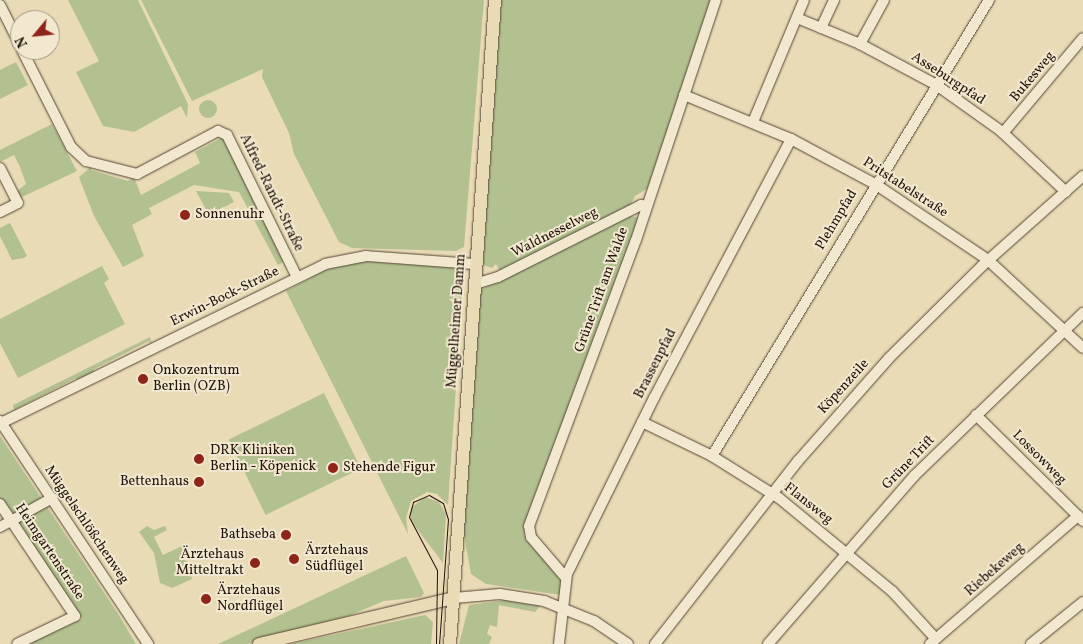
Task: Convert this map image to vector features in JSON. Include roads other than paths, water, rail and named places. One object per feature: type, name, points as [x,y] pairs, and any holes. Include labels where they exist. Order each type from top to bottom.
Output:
[{"type":"main road","name":"Müggelheimer Damm","points":[[450,644],[495,0]]},
{"type":"main road","points":[[259,644],[454,598]]},
{"type":"street","name":"Grüne Trift am Walde","points":[[566,578],[528,529],[646,206],[716,0]]},
{"type":"street","points":[[753,122],[804,0]]},
{"type":"street","points":[[821,28],[834,0]]},
{"type":"street","points":[[860,44],[884,0]]},
{"type":"street","name":"Plehmpfad","points":[[712,456],[935,84],[989,0]]},
{"type":"street","points":[[0,6],[10,26]]},
{"type":"street","name":"Asseburgpfad","points":[[797,18],[860,44],[935,84],[1003,133],[1066,192]]},
{"type":"street","name":"Bukesweg","points":[[1003,133],[1083,38]]},
{"type":"street","name":"Alfred-Randt-Straße","points":[[27,60],[71,147],[86,161],[137,174],[218,131],[227,135],[297,277]]},
{"type":"street","name":"Pritstabelstraße","points":[[684,95],[791,139],[875,184],[988,260],[1066,330],[1083,348]]},
{"type":"street","name":"Brassenpfad","points":[[564,608],[566,578],[642,422],[791,139]]},
{"type":"street","points":[[0,168],[18,203],[0,212]]},
{"type":"street","name":"Köpenzeile","points":[[655,644],[772,494],[888,358],[988,260],[1083,176]]},
{"type":"street","name":"Waldnesselweg","points":[[475,284],[498,277],[641,204],[646,206]]},
{"type":"street","name":"Erwin-Bock-Straße","points":[[1,422],[297,277],[352,257],[476,264]]},
{"type":"street","name":"Grüne Trift","points":[[768,644],[846,552],[976,415],[1083,313]]},
{"type":"street","name":"Lossowweg","points":[[976,415],[1080,519]]},
{"type":"street","name":"Müggelschlößchenweg","points":[[1,422],[148,644]]},
{"type":"street","name":"Flansweg","points":[[642,422],[712,456],[772,494],[892,590],[933,642]]},
{"type":"street","points":[[0,527],[52,498]]},
{"type":"street","name":"Heimgartenstraße","points":[[0,504],[75,616],[17,644]]},
{"type":"street","name":"Riebekeweg","points":[[933,642],[1080,519]]},
{"type":"street","points":[[454,598],[509,594],[564,608],[606,628],[628,644]]},
{"type":"street","points":[[1031,644],[1083,602]]},
{"type":"street","points":[[559,644],[564,608]]},
{"type":"tram line","points":[[436,644],[437,570],[409,517],[413,502],[429,495],[443,503],[448,519],[439,644]]},
{"type":"place","name":"Sonnenuhr","points":[[185,215]]},
{"type":"place","name":"Onkozentrum Berlin (OZB)","points":[[143,379]]},
{"type":"place","name":"DRK Kliniken Berlin - Köpenick","points":[[199,459]]},
{"type":"place","name":"Stehende Figur","points":[[333,468]]},
{"type":"place","name":"Bettenhaus","points":[[199,482]]},
{"type":"place","name":"Bathseba","points":[[286,535]]},
{"type":"place","name":"Ärztehaus Südflügel","points":[[294,559]]},
{"type":"place","name":"Ärztehaus Mitteltrakt","points":[[255,563]]},
{"type":"place","name":"Ärztehaus Nordflügel","points":[[206,599]]}]
